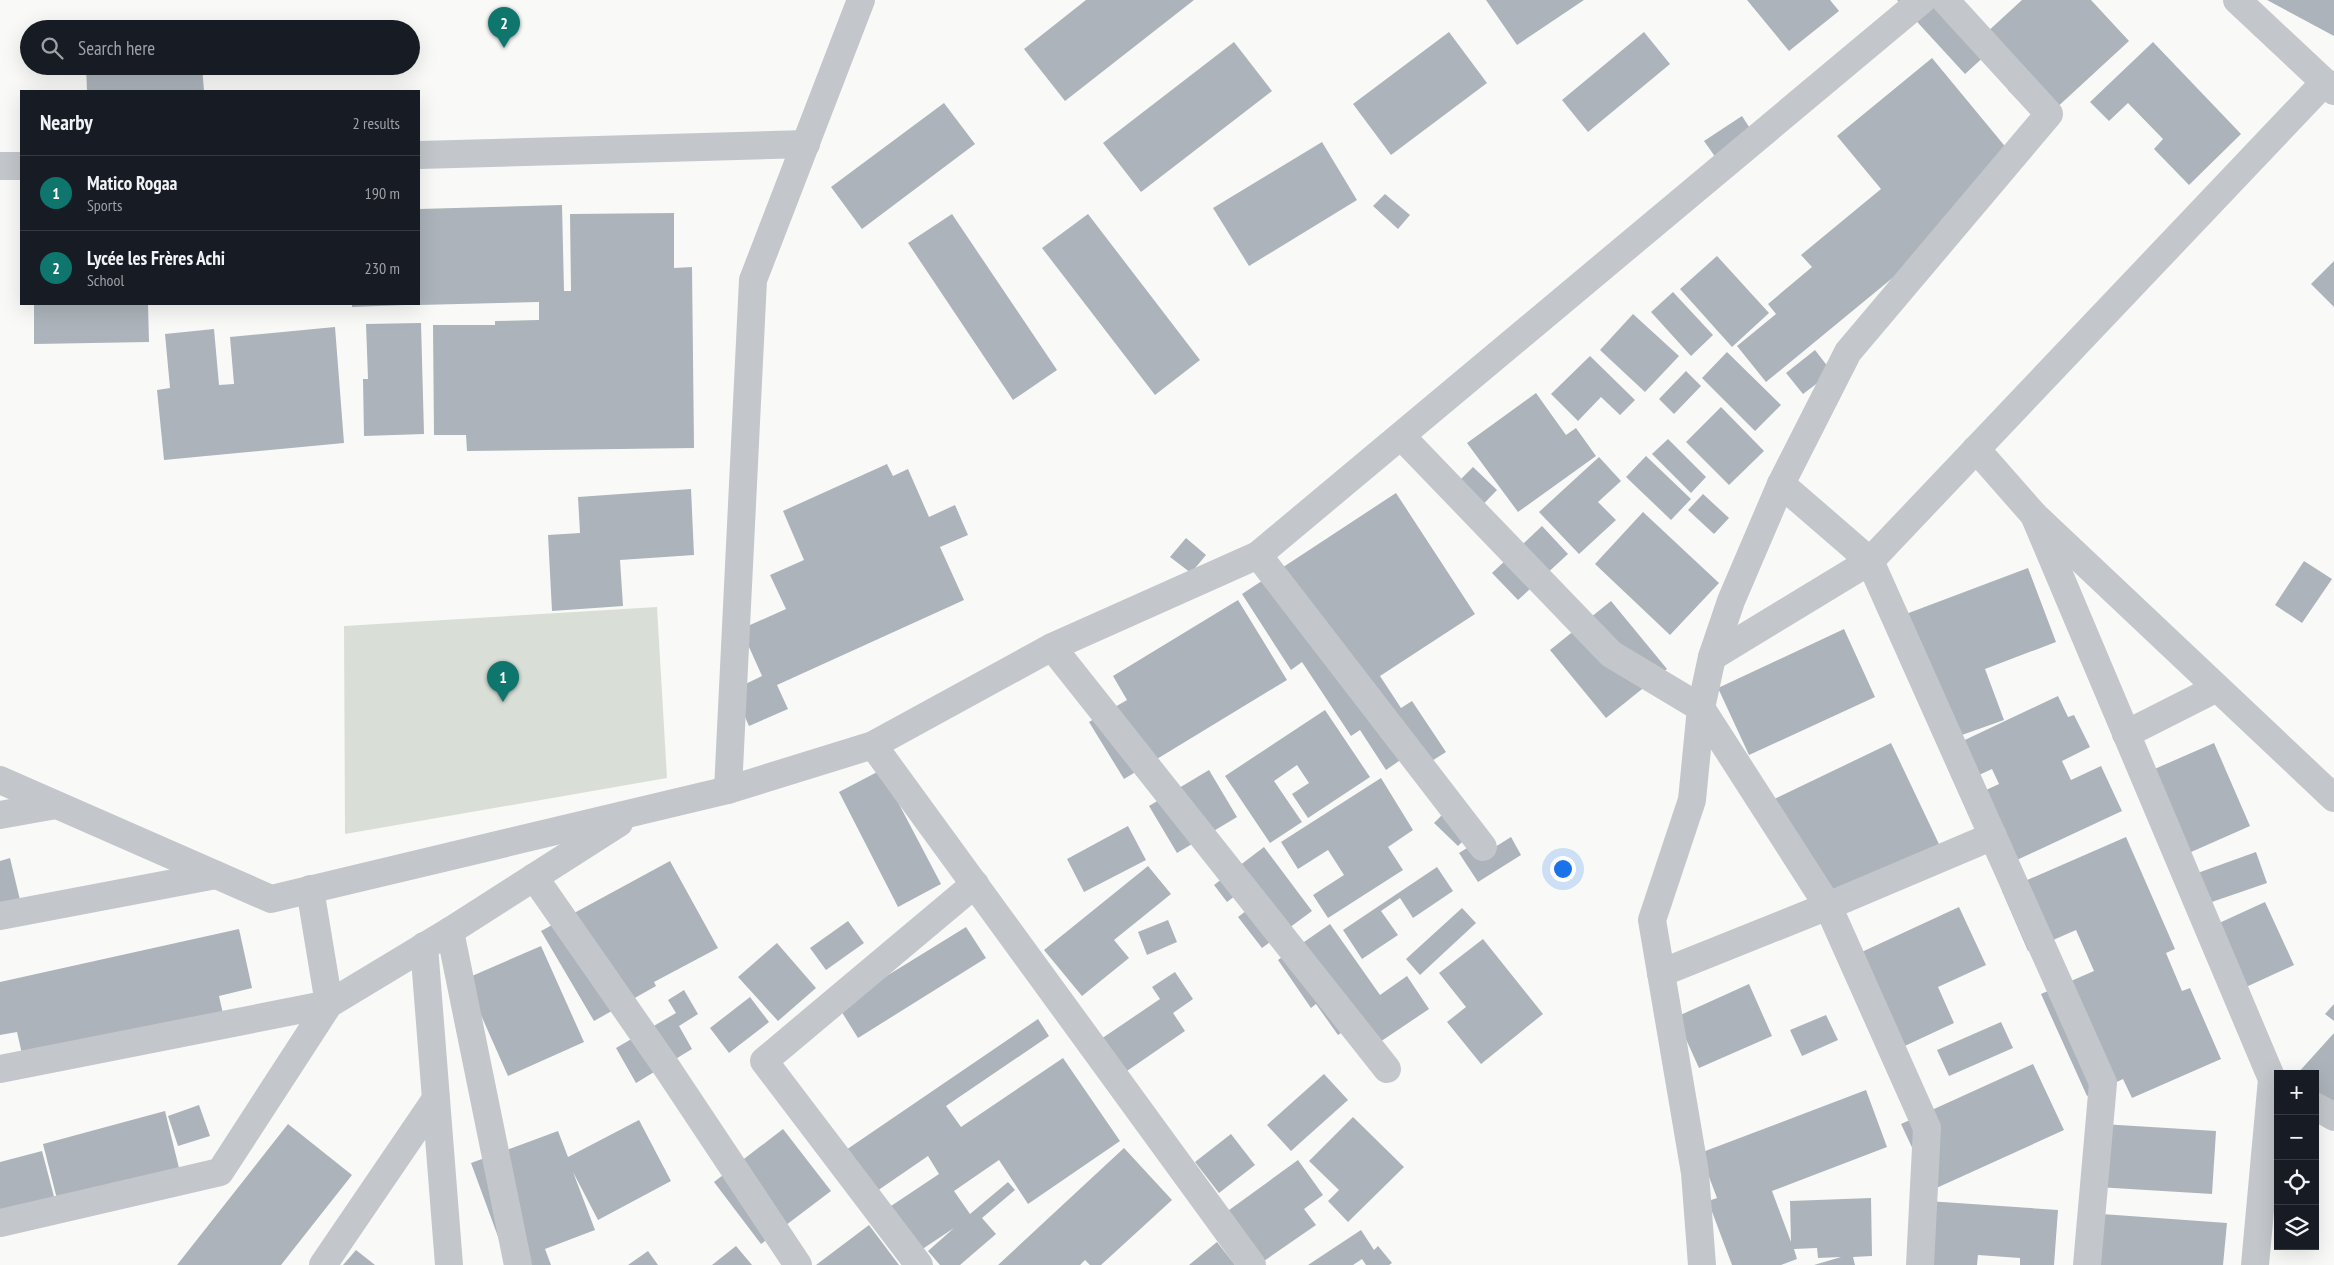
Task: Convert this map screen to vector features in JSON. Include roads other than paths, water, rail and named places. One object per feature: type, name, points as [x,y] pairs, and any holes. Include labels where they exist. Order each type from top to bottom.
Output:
[{"type":"street","points":[[728,790],[753,280],[861,0]]},
{"type":"street","points":[[0,780],[271,899],[728,790],[873,745],[1052,647],[1258,555],[1402,437],[1922,0]]},
{"type":"street","points":[[1702,1265],[1695,1173],[1652,920],[1692,800],[1701,708],[1712,657],[1732,601],[1781,484],[1848,352],[2048,114],[1945,0]]},
{"type":"street","points":[[1712,657],[1870,561],[1976,449],[2331,86],[2237,0]]},
{"type":"street","points":[[420,155],[806,144]]},
{"type":"street","points":[[0,166],[20,166]]},
{"type":"street","points":[[1402,437],[1611,654],[1701,708],[1828,906],[1927,1128],[1920,1265]]},
{"type":"street","points":[[1976,449],[2034,515],[2334,798]]},
{"type":"street","points":[[1781,484],[1870,561],[2103,1083],[2087,1265]]},
{"type":"street","points":[[2034,515],[2274,1079]]},
{"type":"street","points":[[1258,555],[1483,847]]},
{"type":"street","points":[[1052,647],[1387,1069]]},
{"type":"street","points":[[2126,734],[2217,688]]},
{"type":"street","points":[[873,745],[1252,1265]]},
{"type":"street","points":[[0,815],[56,805]]},
{"type":"street","points":[[0,1069],[329,1004],[450,932],[636,812]]},
{"type":"street","points":[[1661,973],[1828,906],[1993,836]]},
{"type":"street","points":[[0,916],[216,875]]},
{"type":"street","points":[[534,877],[667,1068],[798,1265]]},
{"type":"street","points":[[918,1265],[764,1061],[975,884]]},
{"type":"street","points":[[0,1223],[220,1172],[329,1004],[310,890]]},
{"type":"street","points":[[450,932],[518,1265]]},
{"type":"street","points":[[424,946],[449,1265]]},
{"type":"street","points":[[2255,1265],[2274,1090]]},
{"type":"street","points":[[322,1265],[436,1099]]},
{"type":"street","points":[[2319,1108],[2334,1117]]},
{"type":"place","name":"Lycée les Frères Achi","points":[[504,48]]},
{"type":"place","name":"Matico Rogaa","points":[[503,702]]}]
